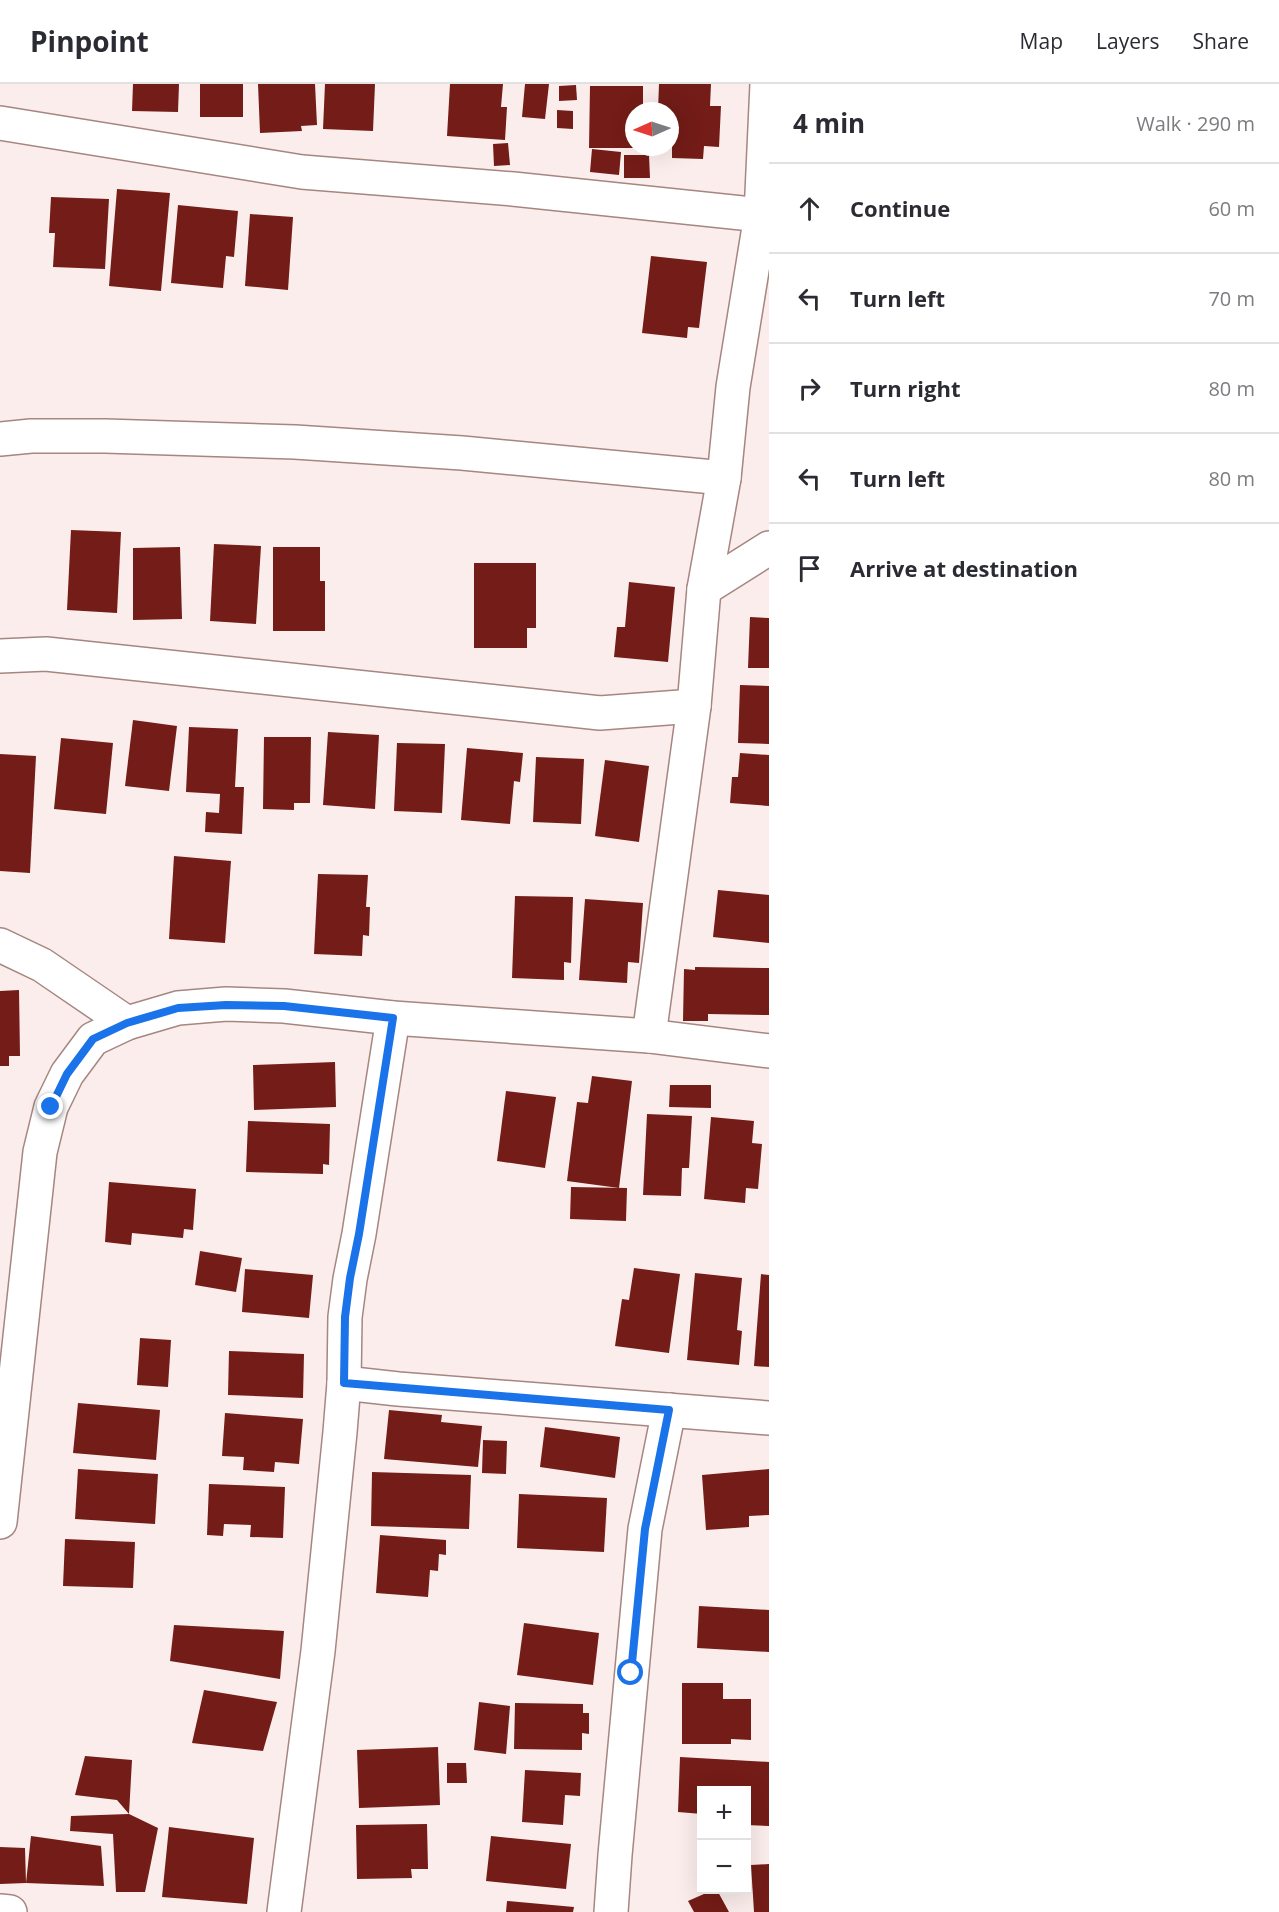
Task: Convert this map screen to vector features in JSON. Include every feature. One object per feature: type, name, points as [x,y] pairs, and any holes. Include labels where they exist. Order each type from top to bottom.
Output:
[{"type":"street","points":[[649,1036],[694,706],[704,589],[724,478],[733,387],[761,215],[767,84]]},
{"type":"street","points":[[0,123],[302,172],[513,189],[761,215]]},
{"type":"street","points":[[0,440],[31,436],[105,436],[296,442],[462,453],[724,478]]},
{"type":"street","points":[[704,589],[769,548]]},
{"type":"street","points":[[0,656],[46,654],[600,713],[694,706]]},
{"type":"street","points":[[0,945],[42,965],[127,1023]]},
{"type":"street","points":[[0,1522],[40,1152],[51,1107],[67,1074],[93,1039],[127,1023],[178,1008],[226,1005],[284,1006],[393,1018],[649,1036],[769,1051]]},
{"type":"street","points":[[284,1912],[318,1651],[344,1383],[345,1317],[393,1018]]},
{"type":"street","points":[[344,1383],[769,1418]]},
{"type":"street","points":[[611,1912],[616,1832],[645,1529],[669,1410]]},
{"type":"street","points":[[0,1911],[10,1912]]},
{"type":"building","points":[[133,84],[179,84],[178,112],[132,111]]},
{"type":"building","points":[[200,84],[243,84],[243,117],[200,117]]},
{"type":"building","points":[[258,84],[315,84],[317,125],[301,126],[302,131],[260,133]]},
{"type":"building","points":[[325,84],[375,84],[373,131],[323,129]]},
{"type":"building","points":[[450,84],[503,84],[501,107],[507,107],[505,140],[447,136]]},
{"type":"building","points":[[525,84],[549,84],[545,119],[522,117]]},
{"type":"building","points":[[659,84],[711,84],[710,106],[721,106],[719,147],[704,146],[703,159],[672,158],[672,156],[679,156],[679,102],[658,102]]},
{"type":"building","points":[[576,85],[577,100],[559,101],[559,86]]},
{"type":"building","points":[[590,86],[643,86],[643,102],[625,102],[625,148],[589,148]]},
{"type":"building","points":[[557,110],[573,111],[573,129],[557,128]]},
{"type":"building","points":[[508,143],[510,165],[494,166],[493,144]]},
{"type":"building","points":[[592,149],[621,152],[619,175],[590,172]]},
{"type":"building","points":[[624,155],[649,156],[650,178],[624,178]]},
{"type":"building","points":[[117,189],[170,193],[161,291],[109,286]]},
{"type":"building","points":[[51,197],[109,199],[105,269],[53,267],[55,233],[49,233]]},
{"type":"building","points":[[178,205],[238,211],[234,257],[226,256],[223,288],[171,283]]},
{"type":"building","points":[[250,214],[293,217],[288,290],[245,286]]},
{"type":"building","points":[[651,256],[707,262],[699,328],[688,327],[687,338],[642,333]]},
{"type":"building","points":[[71,530],[121,532],[117,613],[67,610]]},
{"type":"building","points":[[214,544],[261,546],[256,624],[210,621]]},
{"type":"building","points":[[180,547],[182,619],[133,620],[133,548]]},
{"type":"building","points":[[273,547],[320,547],[320,581],[325,581],[325,631],[273,631]]},
{"type":"building","points":[[474,563],[536,563],[536,628],[527,628],[527,648],[474,648]]},
{"type":"building","points":[[629,582],[675,587],[668,662],[614,657],[617,627],[625,627]]},
{"type":"building","points":[[750,617],[769,618],[769,668],[748,668]]},
{"type":"building","points":[[740,685],[769,686],[769,744],[738,743]]},
{"type":"building","points":[[133,720],[177,726],[169,791],[125,786]]},
{"type":"building","points":[[189,727],[238,729],[235,787],[244,787],[242,834],[205,832],[206,812],[219,813],[220,794],[186,792]]},
{"type":"building","points":[[328,732],[379,735],[375,809],[323,805]]},
{"type":"building","points":[[264,737],[311,737],[310,803],[294,803],[294,810],[263,809]]},
{"type":"building","points":[[61,738],[113,743],[106,814],[54,809]]},
{"type":"building","points":[[397,743],[445,744],[442,813],[394,811]]},
{"type":"building","points":[[467,748],[523,753],[520,782],[514,781],[510,824],[461,820]]},
{"type":"building","points":[[740,753],[769,755],[769,806],[730,803],[732,777],[738,777]]},
{"type":"building","points":[[0,754],[36,756],[30,873],[0,871]]},
{"type":"building","points":[[536,757],[584,759],[581,824],[533,822]]},
{"type":"building","points":[[605,760],[649,766],[639,842],[595,836]]},
{"type":"building","points":[[174,856],[231,861],[225,943],[169,939]]},
{"type":"building","points":[[318,874],[368,875],[366,907],[370,907],[369,936],[363,935],[362,956],[314,954]]},
{"type":"building","points":[[718,890],[769,895],[769,943],[713,937]]},
{"type":"building","points":[[515,896],[573,897],[571,963],[564,962],[564,980],[512,978]]},
{"type":"building","points":[[585,899],[643,903],[639,963],[628,962],[627,983],[579,980]]},
{"type":"building","points":[[695,967],[769,968],[769,1015],[708,1014],[708,1021],[683,1021],[684,969],[695,970]]},
{"type":"building","points":[[19,990],[20,1056],[9,1056],[9,1066],[0,1066],[0,991]]},
{"type":"building","points":[[335,1062],[336,1107],[254,1110],[253,1065]]},
{"type":"building","points":[[592,1076],[632,1081],[619,1188],[567,1181],[577,1102],[588,1103]]},
{"type":"building","points":[[670,1085],[711,1085],[711,1108],[669,1107]]},
{"type":"building","points":[[506,1091],[556,1097],[545,1168],[497,1161]]},
{"type":"building","points":[[647,1114],[692,1116],[689,1168],[682,1168],[681,1196],[643,1195]]},
{"type":"building","points":[[711,1117],[754,1121],[752,1143],[762,1144],[758,1189],[746,1188],[745,1203],[704,1199]]},
{"type":"building","points":[[248,1121],[330,1124],[329,1165],[323,1164],[323,1174],[246,1172]]},
{"type":"building","points":[[109,1182],[196,1189],[193,1230],[184,1229],[183,1238],[132,1233],[131,1245],[105,1242]]},
{"type":"building","points":[[571,1187],[627,1188],[626,1221],[570,1219]]},
{"type":"building","points":[[200,1251],[242,1258],[236,1292],[195,1285]]},
{"type":"building","points":[[634,1268],[680,1274],[669,1353],[615,1346],[622,1299],[629,1300]]},
{"type":"building","points":[[245,1269],[313,1275],[309,1318],[242,1312]]},
{"type":"building","points":[[695,1273],[742,1278],[737,1330],[742,1331],[739,1365],[687,1360]]},
{"type":"building","points":[[761,1274],[769,1275],[769,1367],[754,1366]]},
{"type":"building","points":[[140,1338],[171,1340],[168,1387],[137,1385]]},
{"type":"building","points":[[229,1351],[304,1354],[303,1398],[228,1395]]},
{"type":"building","points":[[78,1403],[160,1410],[156,1460],[73,1453]]},
{"type":"building","points":[[389,1410],[442,1415],[441,1422],[482,1426],[478,1467],[384,1459]]},
{"type":"building","points":[[225,1413],[303,1419],[299,1464],[275,1462],[274,1472],[243,1470],[244,1457],[222,1456]]},
{"type":"building","points":[[545,1427],[620,1437],[615,1478],[540,1467]]},
{"type":"building","points":[[483,1440],[507,1441],[506,1474],[482,1473]]},
{"type":"building","points":[[78,1469],[158,1474],[155,1524],[75,1519]]},
{"type":"building","points":[[769,1469],[769,1515],[749,1516],[749,1527],[706,1530],[702,1475]]},
{"type":"building","points":[[372,1472],[471,1475],[469,1529],[371,1526]]},
{"type":"building","points":[[209,1484],[285,1487],[283,1538],[250,1537],[251,1525],[224,1524],[223,1536],[207,1535]]},
{"type":"building","points":[[519,1494],[607,1498],[604,1552],[517,1548]]},
{"type":"building","points":[[380,1535],[446,1540],[446,1555],[439,1554],[438,1571],[430,1570],[428,1597],[376,1593]]},
{"type":"building","points":[[65,1539],[135,1542],[133,1588],[63,1586]]},
{"type":"building","points":[[699,1606],[769,1610],[769,1652],[697,1648]]},
{"type":"building","points":[[524,1623],[599,1633],[593,1685],[517,1675]]},
{"type":"building","points":[[174,1625],[284,1631],[280,1679],[170,1661]]},
{"type":"building","points":[[682,1683],[723,1683],[723,1699],[751,1699],[751,1740],[731,1739],[731,1744],[682,1744]]},
{"type":"building","points":[[204,1690],[277,1702],[263,1751],[192,1743]]},
{"type":"building","points":[[479,1702],[510,1706],[506,1754],[474,1750]]},
{"type":"building","points":[[515,1703],[583,1704],[583,1713],[589,1713],[589,1734],[582,1733],[582,1750],[514,1749]]},
{"type":"building","points":[[438,1747],[440,1805],[359,1808],[357,1750]]},
{"type":"building","points":[[85,1756],[132,1760],[129,1814],[117,1800],[75,1795]]},
{"type":"building","points":[[680,1757],[769,1762],[769,1826],[751,1825],[751,1786],[697,1786],[697,1814],[678,1812]]},
{"type":"building","points":[[447,1763],[466,1763],[467,1783],[447,1783]]},
{"type":"building","points":[[525,1770],[581,1773],[580,1796],[565,1795],[563,1825],[522,1822]]},
{"type":"building","points":[[129,1814],[158,1828],[145,1892],[116,1892],[113,1834],[70,1831],[71,1816]]},
{"type":"building","points":[[427,1824],[428,1869],[411,1869],[412,1878],[357,1879],[356,1825]]},
{"type":"building","points":[[169,1827],[254,1838],[247,1904],[162,1897]]},
{"type":"building","points":[[31,1836],[101,1846],[104,1886],[26,1883]]},
{"type":"building","points":[[491,1836],[571,1844],[566,1889],[486,1881]]},
{"type":"building","points":[[0,1847],[25,1848],[26,1883],[0,1884]]},
{"type":"building","points":[[769,1864],[769,1912],[754,1912],[751,1865]]},
{"type":"building","points":[[704,1894],[719,1894],[729,1912],[694,1912],[688,1901]]},
{"type":"building","points":[[507,1901],[574,1907],[573,1912],[506,1912]]},
{"type":"route","points":[[51,1107],[67,1074],[93,1039],[127,1023],[178,1008],[226,1005],[284,1006],[393,1018],[350,1278],[345,1317],[344,1383],[669,1410],[645,1529],[631,1673]]}]
